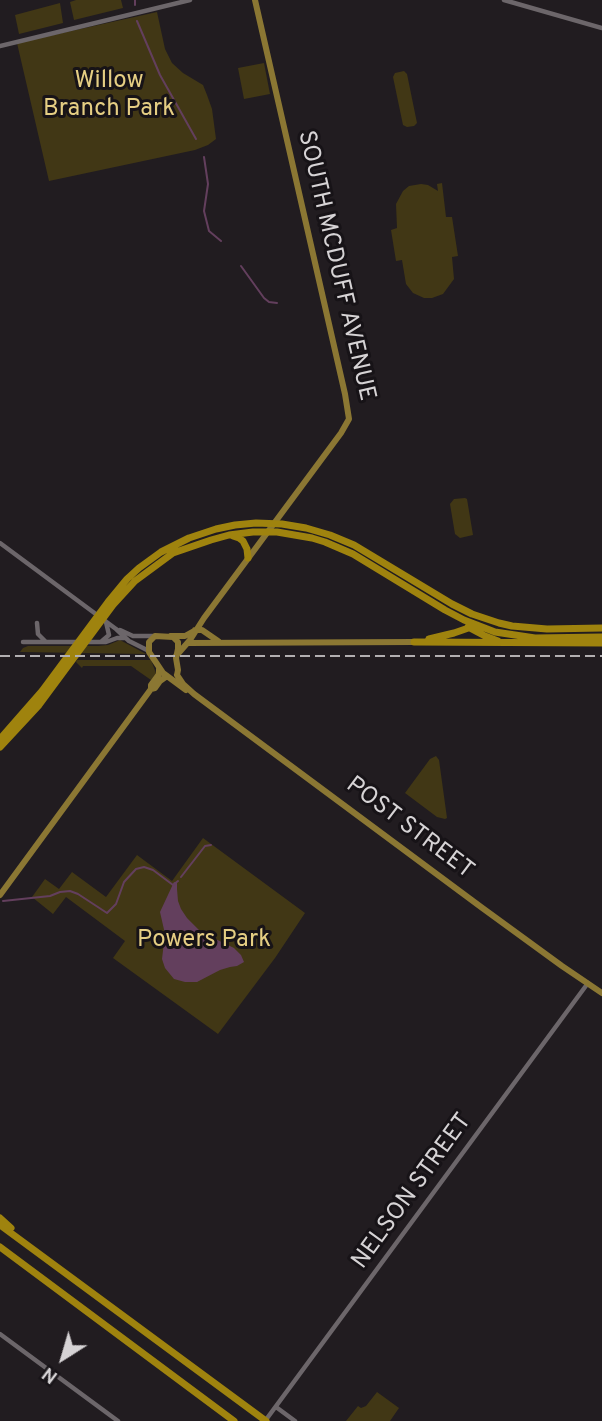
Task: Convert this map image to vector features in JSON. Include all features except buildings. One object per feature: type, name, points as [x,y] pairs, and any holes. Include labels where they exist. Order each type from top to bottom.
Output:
[{"type":"highway","points":[[0,747],[34,711],[61,670],[139,568],[176,544],[216,528],[273,524],[317,531],[354,545],[472,614],[512,626],[602,629]]},
{"type":"highway","points":[[111,603],[173,553],[229,535],[267,532],[312,538],[340,548],[493,639],[507,643]]},
{"type":"highway","points":[[229,535],[243,541],[248,558]]},
{"type":"highway","points":[[414,642],[499,623]]},
{"type":"highway","points":[[473,627],[535,638],[602,637]]},
{"type":"highway","points":[[414,642],[602,643]]},
{"type":"highway","points":[[0,739],[61,670]]},
{"type":"highway","points":[[0,1218],[43,1257]]},
{"type":"highway","points":[[0,1225],[265,1421]]},
{"type":"highway","points":[[0,1249],[234,1421]]},
{"type":"main road","name":"SOUTH MCDUFF AVENUE","points":[[176,656],[344,428],[349,414],[255,0]]},
{"type":"main road","points":[[168,637],[185,636],[195,630],[202,630],[221,642]]},
{"type":"main road","points":[[149,651],[149,642],[155,636],[173,637],[178,644],[177,675],[173,678],[167,677],[151,689]]},
{"type":"main road","points":[[186,645],[192,642],[414,642]]},
{"type":"main road","name":"POST STREET","points":[[149,651],[167,677],[194,694]]},
{"type":"main road","points":[[0,895],[151,689],[159,669]]},
{"type":"main road","name":"POST STREET","points":[[177,675],[194,694],[450,885],[602,993]]},
{"type":"street","points":[[0,46],[190,0]]},
{"type":"street","points":[[504,0],[602,28]]},
{"type":"street","points":[[0,543],[125,638],[149,651]]},
{"type":"street","points":[[102,642],[109,635],[106,621]]},
{"type":"street","points":[[37,622],[38,634],[45,642]]},
{"type":"street","points":[[116,629],[136,636],[155,636]]},
{"type":"street","points":[[23,642],[108,642],[125,638]]},
{"type":"street","name":"NELSON STREET","points":[[265,1421],[589,983]]},
{"type":"street","points":[[0,1334],[118,1421]]},
{"type":"street","points":[[276,1407],[295,1421]]},
{"type":"green space","points":[[121,0],[123,8],[74,20],[70,2]]},
{"type":"green space","points":[[60,3],[63,23],[19,34],[15,15]]},
{"type":"green space","name":"Willow Branch Park","points":[[157,12],[165,49],[172,63],[203,85],[212,109],[216,139],[195,150],[49,181],[17,43]]},
{"type":"green space","points":[[264,63],[270,94],[244,99],[238,68]]},
{"type":"green space","points":[[404,71],[407,74],[417,123],[407,127],[403,125],[393,77],[395,73]]},
{"type":"green space","points":[[442,183],[446,217],[452,217],[458,256],[452,257],[454,279],[443,294],[424,298],[413,293],[406,284],[402,260],[396,261],[391,230],[397,228],[396,204],[403,191],[409,186],[421,184],[438,191],[437,184]]},
{"type":"green space","points":[[465,498],[473,535],[460,538],[455,534],[450,504],[454,499]]},
{"type":"green space","points":[[120,640],[146,654],[20,652],[28,646],[98,646]]},
{"type":"green space","points":[[77,660],[151,660],[156,673],[151,680],[131,666],[82,668]]},
{"type":"green space","points":[[436,756],[439,760],[445,819],[437,817],[405,793],[430,759]]},
{"type":"green space","name":"Powers Park","points":[[203,838],[305,913],[218,1034],[113,958],[125,941],[66,897],[53,914],[32,897],[45,879],[59,889],[72,872],[106,897],[137,855],[172,881]]},
{"type":"green space","points":[[377,1392],[399,1408],[390,1421],[346,1421],[358,1406],[366,1406]]},
{"type":"shaded area","points":[[174,882],[177,883],[178,901],[187,918],[201,932],[234,948],[244,962],[197,982],[174,979],[162,959],[165,934],[160,912]]},
{"type":"waterway","points":[[135,0],[135,5]]},
{"type":"waterway","points":[[137,21],[160,75],[196,139]]},
{"type":"waterway","points":[[204,157],[208,184],[204,211],[209,231],[221,241]]},
{"type":"waterway","points":[[241,266],[264,298],[277,303]]},
{"type":"waterway","points":[[181,877],[205,846],[211,845]]},
{"type":"waterway","points":[[3,901],[70,891],[107,913],[116,904],[124,882],[136,869],[144,867],[153,870],[173,885],[178,881]]},
{"type":"railway","points":[[0,656],[602,656]]}]
